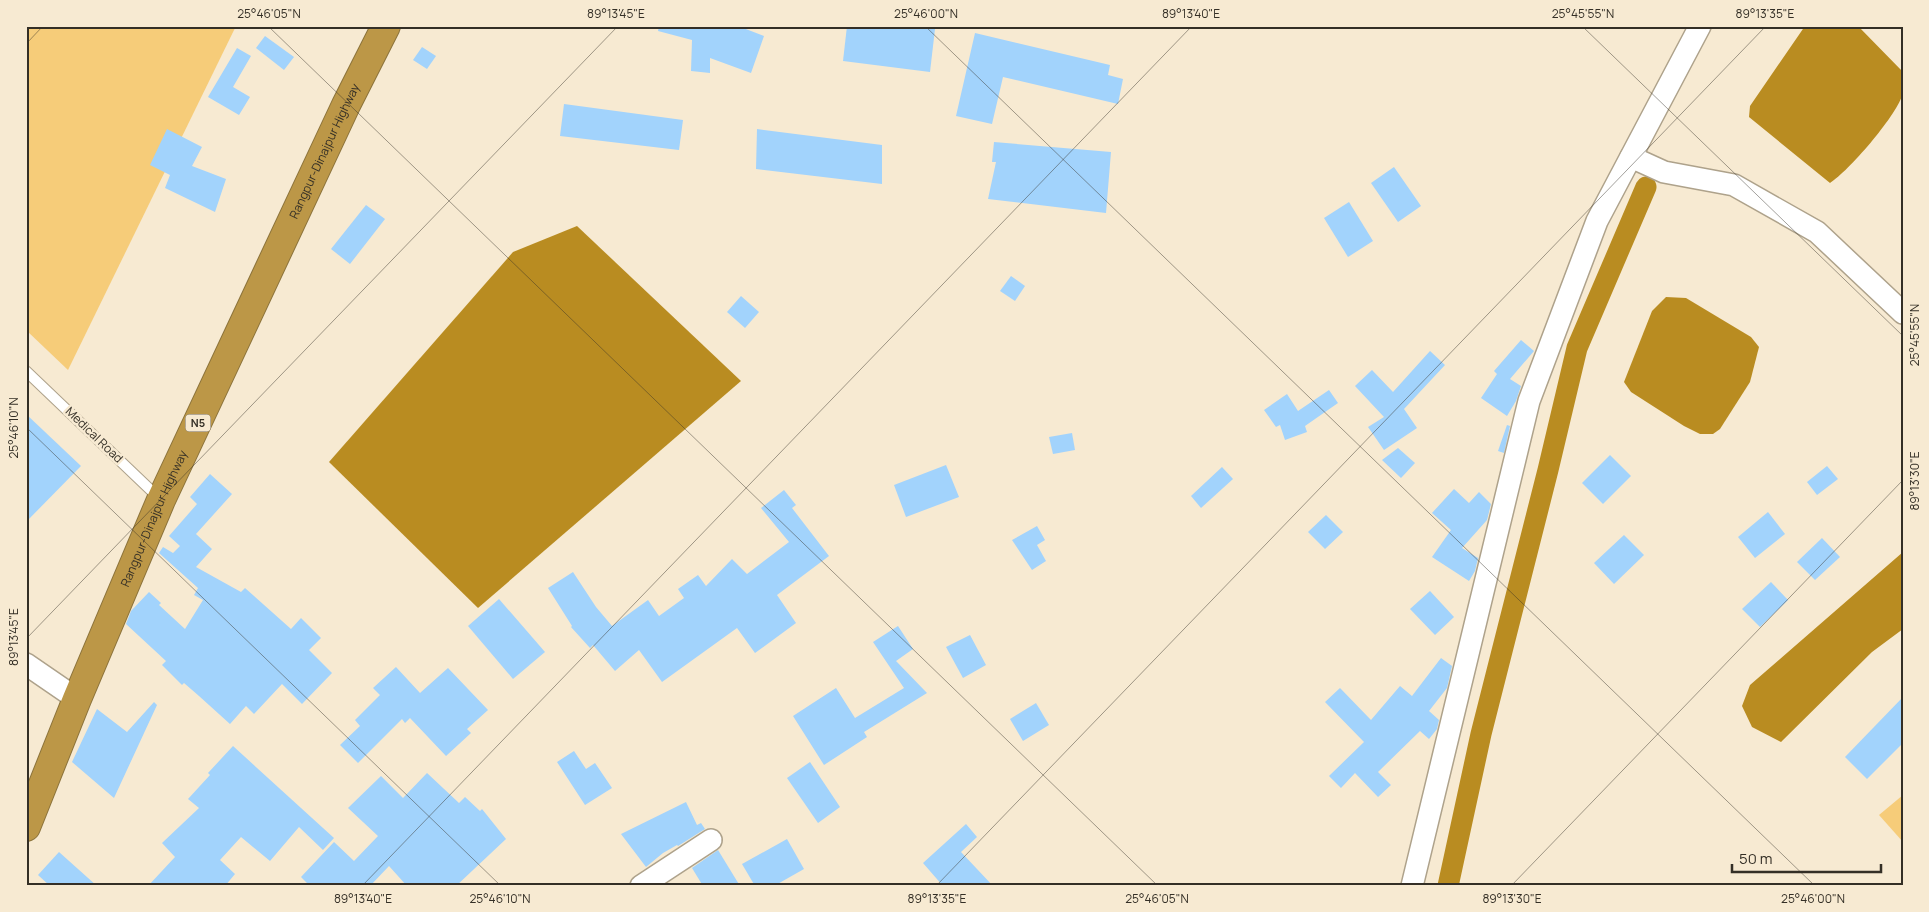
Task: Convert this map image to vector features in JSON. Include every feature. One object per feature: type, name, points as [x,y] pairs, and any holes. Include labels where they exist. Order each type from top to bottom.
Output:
[{"type":"highway","name":"Rangpur-Dinajpur Highway","points":[[26,827],[77,699],[161,500],[346,105],[386,26]]},
{"type":"street","points":[[1412,886],[1530,401],[1596,221],[1700,26]]},
{"type":"street","points":[[1631,157],[1664,172],[1734,185],[1818,232],[1903,313]]},
{"type":"street","points":[[26,664],[77,699]]},
{"type":"street","points":[[641,886],[711,840]]},
{"type":"lane","name":"Medical Road","points":[[26,371],[161,500]]},
{"type":"shaded area","points":[[26,26],[236,26],[68,370],[26,330]]},
{"type":"shaded area","points":[[1805,26],[1858,26],[1903,72],[1902,96],[1898,105],[1881,130],[1859,156],[1830,183],[1749,117],[1750,106]]},
{"type":"shaded area","points":[[577,226],[741,381],[478,608],[329,462],[513,252]]},
{"type":"shaded area","points":[[1666,297],[1686,298],[1751,337],[1759,347],[1750,382],[1720,429],[1713,434],[1700,434],[1684,426],[1631,392],[1624,382],[1652,311]]},
{"type":"shaded area","points":[[1903,552],[1903,629],[1872,652],[1781,742],[1752,727],[1742,706],[1750,685]]},
{"type":"shaded area","points":[[1903,795],[1903,842],[1879,815]]},
{"type":"building","points":[[659,26],[738,26],[764,36],[751,73],[710,58],[710,73],[691,71],[692,40],[658,31]]},
{"type":"building","points":[[847,26],[915,26],[935,29],[930,72],[843,61]]},
{"type":"building","points":[[975,33],[1110,65],[1108,75],[1123,79],[1118,104],[1003,77],[992,124],[956,116]]},
{"type":"building","points":[[265,36],[294,57],[284,70],[256,48]]},
{"type":"building","points":[[422,47],[436,56],[427,69],[413,60]]},
{"type":"building","points":[[237,48],[251,56],[233,87],[250,97],[239,115],[208,97]]},
{"type":"building","points":[[564,104],[683,120],[679,150],[560,136]]},
{"type":"building","points":[[167,129],[202,147],[192,166],[226,179],[215,212],[165,188],[170,175],[150,165]]},
{"type":"building","points":[[757,129],[882,145],[882,184],[756,169]]},
{"type":"building","points":[[994,142],[1111,152],[1106,213],[988,199],[996,162],[992,162]]},
{"type":"building","points":[[1394,167],[1421,206],[1398,222],[1371,183]]},
{"type":"building","points":[[1349,202],[1373,241],[1348,257],[1324,218]]},
{"type":"building","points":[[366,205],[385,219],[350,264],[331,249]]},
{"type":"building","points":[[1011,276],[1025,286],[1015,301],[1000,291]]},
{"type":"building","points":[[741,296],[759,312],[745,328],[727,312]]},
{"type":"building","points":[[1521,340],[1534,351],[1510,379],[1521,386],[1516,401],[1507,416],[1481,398],[1497,374],[1494,371]]},
{"type":"building","points":[[1430,351],[1445,365],[1404,409],[1417,428],[1384,450],[1368,427],[1384,417],[1355,386],[1372,370],[1393,392]]},
{"type":"building","points":[[1329,390],[1338,403],[1305,426],[1307,432],[1285,440],[1280,425],[1276,427],[1264,410],[1287,394],[1298,411]]},
{"type":"building","points":[[26,414],[81,466],[26,522]]},
{"type":"building","points":[[1507,425],[1510,426],[1504,453],[1498,451]]},
{"type":"building","points":[[1072,433],[1075,450],[1053,454],[1049,437]]},
{"type":"building","points":[[1398,448],[1415,463],[1401,478],[1382,460]]},
{"type":"building","points":[[1610,455],[1631,476],[1603,504],[1582,483]]},
{"type":"building","points":[[946,465],[959,497],[906,517],[894,485]]},
{"type":"building","points":[[1827,466],[1838,479],[1817,495],[1807,482]]},
{"type":"building","points":[[1222,467],[1233,479],[1201,508],[1191,496]]},
{"type":"building","points":[[210,474],[232,494],[196,534],[212,549],[196,567],[241,592],[245,588],[291,629],[301,618],[321,638],[309,650],[332,673],[302,704],[282,684],[254,714],[246,706],[230,724],[184,683],[182,685],[162,665],[166,661],[126,624],[131,611],[149,592],[161,603],[159,605],[185,629],[203,600],[194,595],[198,588],[159,553],[163,547],[173,553],[180,546],[169,536],[197,504],[190,497]]},
{"type":"building","points":[[1454,489],[1469,503],[1479,492],[1491,504],[1487,520],[1462,548],[1478,558],[1475,571],[1469,581],[1432,557],[1451,530],[1432,513]]},
{"type":"building","points":[[784,490],[796,505],[792,508],[829,556],[777,595],[796,623],[755,653],[737,628],[662,682],[639,650],[615,671],[593,645],[590,648],[571,627],[548,588],[573,572],[596,607],[612,626],[648,600],[659,616],[684,598],[678,589],[698,575],[706,586],[732,559],[747,574],[789,542],[761,508]]},
{"type":"building","points":[[1768,512],[1785,534],[1755,558],[1738,537]]},
{"type":"building","points":[[1326,515],[1343,532],[1325,549],[1308,532]]},
{"type":"building","points":[[1037,526],[1045,540],[1037,545],[1046,561],[1032,570],[1012,540]]},
{"type":"building","points":[[1624,535],[1644,555],[1614,584],[1594,563]]},
{"type":"building","points":[[1822,538],[1840,557],[1815,580],[1797,562]]},
{"type":"building","points":[[1771,582],[1788,600],[1760,627],[1742,609]]},
{"type":"building","points":[[1430,591],[1454,617],[1435,635],[1410,609]]},
{"type":"building","points":[[499,599],[545,652],[513,679],[468,626]]},
{"type":"building","points":[[898,626],[913,649],[896,661],[927,693],[864,732],[867,737],[824,765],[793,716],[836,688],[855,718],[904,688],[873,642]]},
{"type":"building","points":[[970,635],[986,665],[963,678],[946,647]]},
{"type":"building","points":[[1441,658],[1452,666],[1447,688],[1429,711],[1439,720],[1437,729],[1429,739],[1420,731],[1378,772],[1391,785],[1378,797],[1355,773],[1341,788],[1329,776],[1364,742],[1325,702],[1340,688],[1371,720],[1400,686],[1412,696]]},
{"type":"building","points":[[396,667],[420,693],[448,668],[488,710],[467,729],[471,733],[446,756],[410,718],[405,723],[402,719],[358,763],[340,745],[360,726],[355,720],[380,695],[373,688]]},
{"type":"building","points":[[1903,697],[1903,743],[1867,779],[1845,757]]},
{"type":"building","points":[[154,702],[157,705],[114,798],[72,762],[97,709],[127,732]]},
{"type":"building","points":[[1036,703],[1049,725],[1023,741],[1010,719]]},
{"type":"building","points":[[233,746],[334,838],[323,850],[299,827],[270,861],[241,837],[220,860],[235,874],[225,886],[148,886],[175,857],[162,843],[199,808],[188,799],[210,775],[208,773]]},
{"type":"building","points":[[574,751],[586,769],[595,763],[612,788],[585,805],[557,762]]},
{"type":"building","points":[[810,762],[840,807],[818,823],[787,778]]},
{"type":"building","points":[[427,773],[459,803],[465,797],[480,811],[482,809],[506,839],[456,886],[407,886],[389,866],[370,886],[310,886],[301,877],[334,842],[354,861],[378,836],[348,808],[381,776],[403,798]]},
{"type":"building","points":[[686,802],[697,825],[701,823],[705,829],[663,853],[646,867],[621,834]]},
{"type":"building","points":[[966,824],[977,837],[961,852],[993,886],[943,886],[923,863]]},
{"type":"building","points":[[787,839],[804,869],[774,886],[755,886],[742,864]]},
{"type":"building","points":[[718,850],[740,886],[703,886],[692,868]]},
{"type":"building","points":[[59,852],[97,886],[50,886],[38,875]]},
{"type":"waterway","points":[[1448,886],[1481,734],[1577,348],[1646,187]]}]
